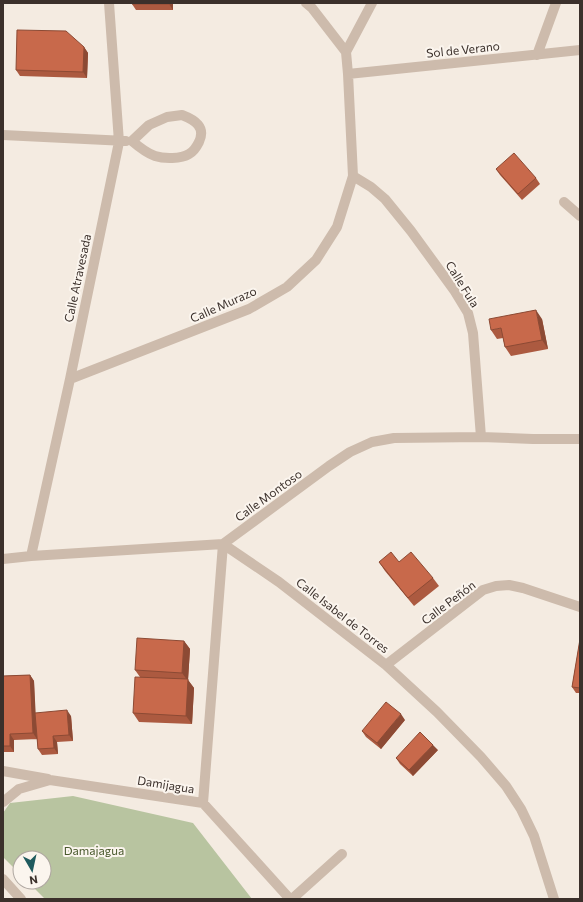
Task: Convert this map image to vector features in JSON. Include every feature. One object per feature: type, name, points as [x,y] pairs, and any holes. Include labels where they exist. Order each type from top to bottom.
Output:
[{"type":"street","name":"Calle Atravesada","points":[[31,556],[70,379],[119,142],[109,3]]},
{"type":"street","points":[[306,3],[312,8],[346,52],[372,3]]},
{"type":"street","points":[[537,55],[556,3]]},
{"type":"street","name":"Sol de Verano","points":[[348,74],[580,50]]},
{"type":"street","name":"Calle Murazo","points":[[70,379],[249,310],[287,288],[316,260],[337,227],[353,176],[346,52]]},
{"type":"street","points":[[3,135],[119,142],[132,141],[149,125],[167,117],[182,115],[192,119],[200,126],[201,136],[197,145],[190,154],[177,158],[156,156],[144,151],[132,141]]},
{"type":"street","name":"Calle Fula","points":[[353,176],[371,187],[385,199],[454,290],[468,313],[473,333],[481,437]]},
{"type":"street","points":[[564,202],[580,216]]},
{"type":"street","name":"Calle Montoso","points":[[223,544],[329,466],[350,452],[372,442],[394,438],[580,438]]},
{"type":"street","points":[[3,559],[223,544],[203,803]]},
{"type":"street","name":"Calle Isabel de Torres","points":[[223,544],[279,582],[386,665],[437,712],[481,757],[506,786],[521,809],[534,836],[554,899]]},
{"type":"street","name":"Calle Peñón","points":[[386,665],[483,590],[496,586],[510,585],[523,588],[580,607]]},
{"type":"street","points":[[3,771],[50,780]]},
{"type":"street","name":"Damijagua","points":[[3,802],[19,789],[50,780],[203,803],[291,899]]},
{"type":"street","points":[[291,899],[342,854]]},
{"type":"street","points":[[3,879],[21,899]]},
{"type":"green space","name":"Damajagua","points":[[73,796],[193,823],[252,899],[45,899],[36,890],[52,890],[52,850],[12,850],[12,866],[3,857],[3,813],[10,803]]},
{"type":"building","points":[[169,3],[169,4],[132,4]]},
{"type":"building","points":[[17,30],[66,31],[84,47],[83,72],[16,70]]},
{"type":"building","points":[[514,153],[536,178],[518,194],[496,169]]},
{"type":"building","points":[[536,310],[542,340],[505,347],[501,328],[491,330],[489,319]]},
{"type":"building","points":[[391,552],[399,562],[411,552],[433,578],[408,598],[379,562]]},
{"type":"building","points":[[137,638],[184,641],[182,673],[135,670]]},
{"type":"building","points":[[580,639],[580,688],[572,687]]},
{"type":"building","points":[[30,675],[33,733],[10,734],[10,746],[3,746],[3,676]]},
{"type":"building","points":[[135,677],[188,679],[186,716],[133,713]]},
{"type":"building","points":[[386,702],[401,714],[377,743],[362,731]]},
{"type":"building","points":[[67,710],[69,735],[53,736],[54,748],[38,749],[35,713]]},
{"type":"building","points":[[420,732],[433,745],[409,770],[396,758]]}]
